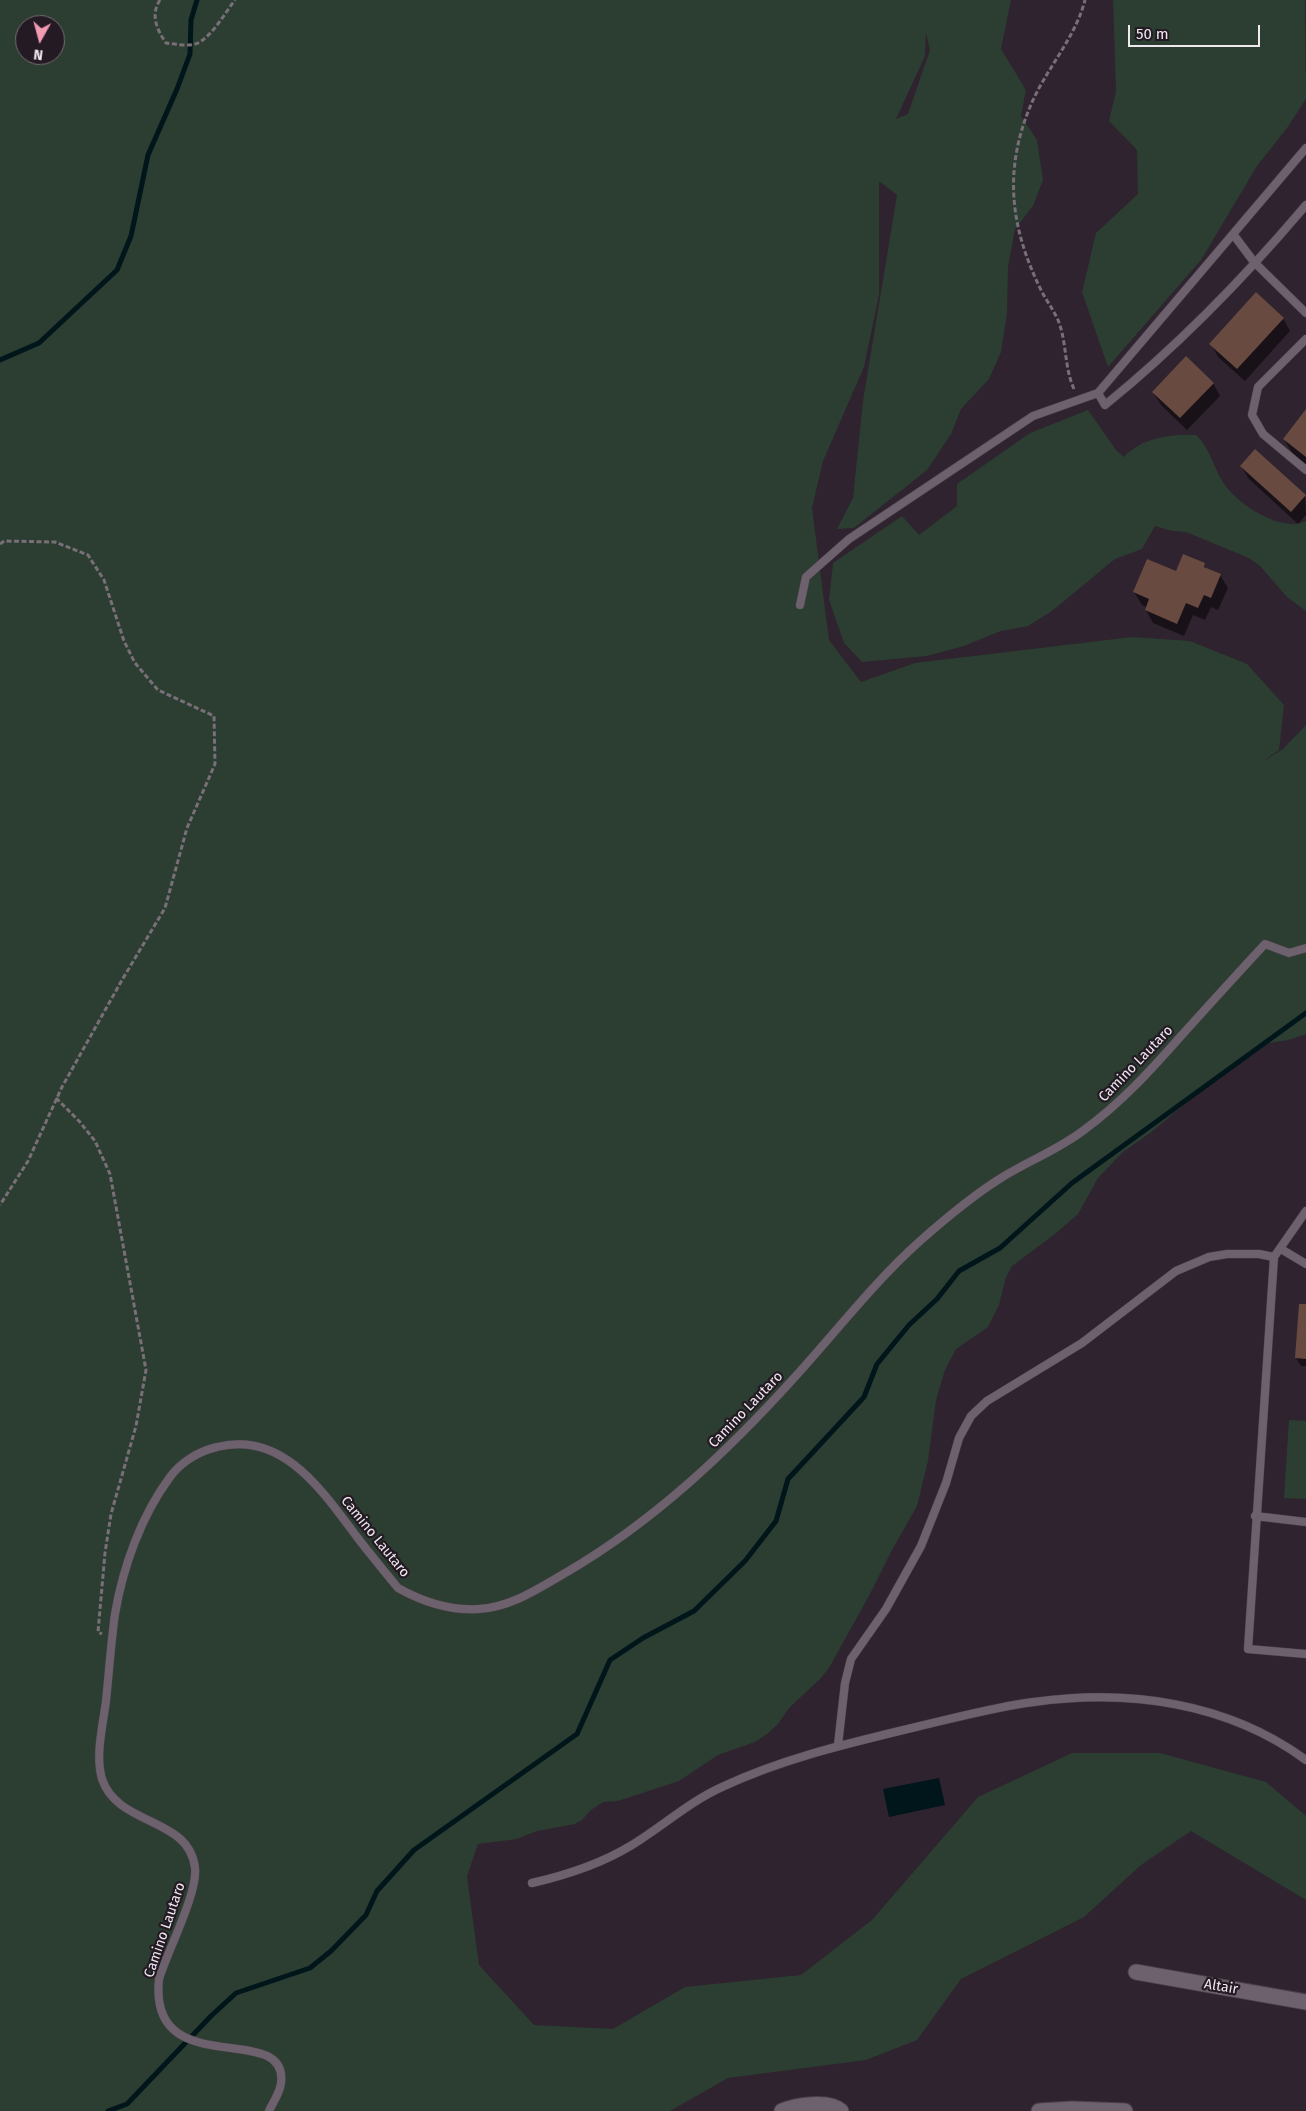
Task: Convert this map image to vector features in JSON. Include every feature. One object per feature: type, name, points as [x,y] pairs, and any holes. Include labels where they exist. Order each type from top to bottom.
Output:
[{"type":"street","name":"Altair","points":[[1136,1972],[1306,2002]]},
{"type":"street","points":[[782,2111],[790,2107],[812,2104],[838,2108],[841,2111]]},
{"type":"street","points":[[1039,2111],[1072,2108],[1125,2111]]},
{"type":"lane","points":[[800,605],[806,577],[849,539],[1033,416],[1098,393],[1306,148]]},
{"type":"lane","points":[[1098,393],[1105,405],[1152,367],[1198,323],[1254,262],[1267,251],[1306,205]]},
{"type":"lane","points":[[1233,234],[1254,262],[1306,313]]},
{"type":"lane","points":[[1306,339],[1258,386],[1252,415],[1263,434],[1306,470]]},
{"type":"lane","name":"Camino Lautaro","points":[[269,2111],[282,2082],[278,2066],[274,2060],[261,2052],[208,2046],[190,2041],[175,2031],[162,2012],[159,2001],[159,1980],[194,1886],[195,1868],[189,1850],[183,1842],[161,1825],[129,1812],[120,1805],[106,1788],[102,1778],[100,1756],[117,1605],[129,1560],[140,1531],[170,1477],[190,1458],[202,1452],[227,1444],[254,1445],[279,1454],[290,1461],[320,1490],[398,1588],[431,1604],[466,1610],[496,1606],[524,1596],[578,1565],[656,1511],[726,1450],[795,1377],[864,1297],[940,1223],[978,1193],[1003,1177],[1055,1150],[1083,1132],[1123,1098],[1150,1072],[1265,944],[1289,953],[1306,948]]},
{"type":"lane","points":[[1306,1212],[1300,1218],[1281,1250],[1274,1257],[1248,1649],[1306,1654]]},
{"type":"lane","points":[[1281,1250],[1306,1264]]},
{"type":"lane","points":[[838,1745],[845,1683],[851,1659],[890,1601],[921,1546],[946,1484],[959,1438],[971,1416],[987,1401],[1040,1370],[1098,1332],[1176,1271],[1209,1257],[1228,1254],[1258,1254],[1274,1257]]},
{"type":"lane","points":[[1256,1516],[1306,1522]]},
{"type":"lane","points":[[532,1883],[557,1877],[607,1859],[630,1847],[688,1806],[720,1788],[763,1770],[838,1745],[1032,1702],[1062,1698],[1115,1697],[1170,1703],[1216,1714],[1258,1731],[1306,1760]]},
{"type":"path","points":[[160,0],[157,4],[155,20],[157,31],[166,43],[179,45],[197,44],[211,31],[235,0]]},
{"type":"path","points":[[1080,399],[1069,377],[1063,335],[1058,321],[1042,291],[1020,240],[1015,218],[1013,175],[1018,142],[1029,109],[1047,74],[1066,44],[1085,0]]},
{"type":"path","points":[[0,544],[4,541],[55,542],[88,556],[104,580],[124,641],[135,664],[158,690],[214,716],[215,764],[187,828],[165,908],[56,1098],[28,1161],[0,1205]]},
{"type":"path","points":[[56,1098],[95,1140],[110,1174],[146,1370],[136,1426],[111,1514],[105,1553],[98,1632],[112,1641]]},
{"type":"green space","points":[[0,0],[1011,0],[1001,49],[1026,90],[1021,116],[1037,140],[1043,180],[1033,206],[1015,229],[1008,267],[1007,313],[1001,352],[989,379],[961,409],[951,434],[927,470],[854,528],[837,529],[853,498],[863,401],[897,195],[879,181],[879,295],[864,367],[823,461],[812,508],[829,640],[861,682],[915,663],[1132,637],[1190,641],[1247,664],[1284,705],[1279,750],[1259,764],[1283,749],[1306,725],[1306,1034],[1288,1040],[1263,1044],[1228,1068],[1150,1133],[1123,1152],[1098,1178],[1078,1214],[1012,1266],[1006,1277],[999,1305],[988,1327],[956,1349],[945,1370],[936,1400],[928,1461],[917,1506],[829,1668],[789,1708],[778,1724],[755,1742],[718,1755],[679,1781],[618,1801],[603,1802],[575,1824],[537,1831],[517,1839],[478,1844],[467,1876],[479,1965],[534,2025],[613,2029],[685,1987],[801,1975],[872,1920],[978,1797],[1072,1753],[1160,1753],[1266,1782],[1306,1816],[1306,1900],[1191,1831],[1141,1865],[1084,1917],[961,1979],[917,2040],[866,2060],[728,2078],[670,2111],[0,2111]],"holes":[[[926,33],[930,50],[908,114],[896,119],[925,56]]]},
{"type":"green space","points":[[1113,0],[1305,0],[1306,99],[1287,128],[1257,166],[1201,260],[1108,367],[1082,292],[1096,233],[1138,194],[1137,150],[1109,121],[1116,91]]},
{"type":"green space","points":[[1088,410],[1116,450],[1124,457],[1139,445],[1157,438],[1196,435],[1206,447],[1225,485],[1240,501],[1274,520],[1296,524],[1306,521],[1306,611],[1287,597],[1260,566],[1249,558],[1186,532],[1172,531],[1155,526],[1142,549],[1115,559],[1052,611],[1028,626],[1001,631],[964,646],[927,656],[862,662],[844,643],[829,600],[833,563],[902,516],[919,535],[957,506],[957,484],[1030,433]]},
{"type":"green space","points":[[1289,1420],[1306,1421],[1306,1499],[1284,1498]]},
{"type":"shaded area","points":[[939,1778],[945,1805],[889,1817],[883,1789]]},
{"type":"building","points":[[1256,292],[1284,318],[1237,369],[1209,344]]},
{"type":"building","points":[[1186,356],[1214,383],[1180,418],[1152,392]]},
{"type":"building","points":[[1306,409],[1306,457],[1283,439]]},
{"type":"building","points":[[1255,449],[1306,495],[1291,512],[1240,466]]},
{"type":"building","points":[[1183,554],[1205,563],[1204,567],[1221,574],[1211,598],[1204,595],[1198,608],[1186,603],[1177,624],[1145,610],[1149,599],[1133,592],[1147,559],[1176,571]]},
{"type":"building","points":[[1299,1304],[1306,1304],[1306,1359],[1295,1358]]},
{"type":"waterway","points":[[0,360],[39,343],[117,270],[131,236],[148,155],[190,54],[191,20],[197,0]]},
{"type":"waterway","points":[[108,2111],[127,2104],[211,2016],[236,1993],[310,1968],[331,1951],[366,1915],[377,1891],[414,1850],[577,1734],[610,1660],[643,1638],[694,1611],[745,1561],[776,1521],[788,1479],[864,1397],[877,1364],[909,1325],[937,1299],[959,1271],[1000,1248],[1072,1183],[1306,1013]]}]
